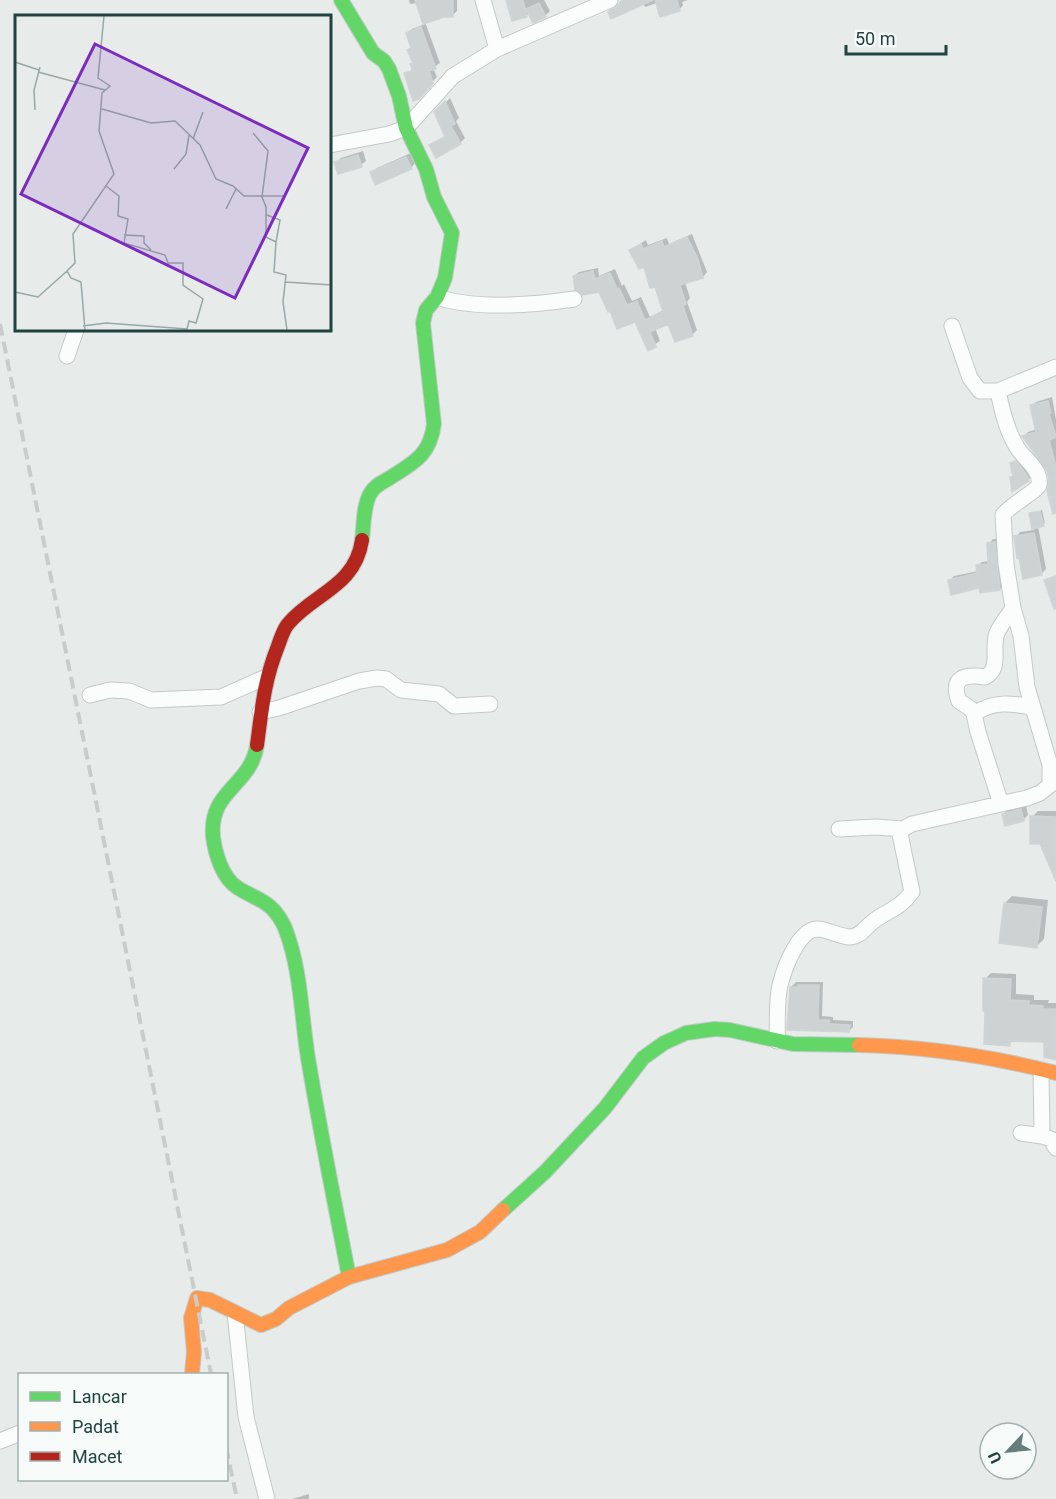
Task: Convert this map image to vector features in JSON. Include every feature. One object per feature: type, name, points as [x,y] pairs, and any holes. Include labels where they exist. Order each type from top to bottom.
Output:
[{"type":"street","points":[[341,0],[373,53],[384,61],[389,69],[399,96],[406,128],[426,169],[452,233],[445,278],[437,297],[426,310],[423,323],[434,437],[427,451],[418,460],[374,488],[366,501],[364,540],[359,557],[350,574],[336,588],[286,625],[266,677],[254,763],[227,790],[219,802],[214,815],[213,830],[221,868],[237,887],[257,896],[269,905],[283,924],[292,952],[319,1124],[329,1165],[333,1198],[349,1277]]},
{"type":"street","points":[[483,0],[497,49]]},
{"type":"street","points":[[332,145],[389,134],[406,128],[453,76],[497,49],[610,0]]},
{"type":"street","points":[[437,297],[453,303],[522,305],[574,299]]},
{"type":"street","points":[[952,326],[972,382],[980,391],[998,391],[1056,367]]},
{"type":"street","points":[[67,356],[75,332]]},
{"type":"street","points":[[777,1041],[780,986],[786,965],[797,944],[809,932],[817,929],[851,937],[858,935],[875,920],[892,912],[912,892],[900,834],[903,829],[912,824],[1027,798],[1050,786],[1050,765],[1027,687],[1021,636],[1013,608],[1006,564],[1003,515],[1015,503],[1035,492],[1039,485],[1033,466],[1012,438],[998,391]]},
{"type":"street","points":[[1001,804],[978,732],[975,714],[959,701],[957,683],[970,675],[985,677],[993,671],[997,634],[1013,608]]},
{"type":"street","points":[[90,695],[110,690],[129,691],[151,700],[221,697],[266,677]]},
{"type":"street","points":[[260,712],[279,708],[359,681],[377,678],[386,679],[401,690],[439,694],[454,706],[490,704]]},
{"type":"street","points":[[975,714],[983,708],[996,704],[1011,703],[1032,707]]},
{"type":"street","points":[[839,829],[876,827],[903,829]]},
{"type":"street","points":[[192,1373],[194,1352],[191,1318],[197,1298],[210,1300],[261,1324],[276,1319],[289,1308],[349,1277],[447,1250],[480,1232],[545,1172],[605,1108],[643,1059],[664,1043],[686,1033],[716,1029],[777,1041],[821,1046],[891,1046],[938,1050],[1010,1060],[1049,1071],[1042,1136]]},
{"type":"street","points":[[1021,1133],[1050,1139],[1056,1148]]},
{"type":"street","points":[[235,1312],[246,1417],[267,1499]]},
{"type":"street","points":[[0,1442],[18,1434]]},
{"type":"building","points":[[415,0],[453,0],[453,17],[444,17],[423,24]]},
{"type":"building","points":[[506,0],[523,0],[527,17],[512,21]]},
{"type":"building","points":[[622,0],[653,0],[611,19],[608,12]]},
{"type":"building","points":[[655,0],[677,0],[680,11],[660,17]]},
{"type":"building","points":[[539,3],[546,17],[533,23],[526,9]]},
{"type":"building","points":[[421,27],[436,69],[429,71],[433,83],[419,99],[413,101],[404,73],[413,71],[410,64],[413,63],[407,50],[411,48],[406,33]]},
{"type":"building","points":[[445,101],[455,124],[451,126],[461,144],[436,158],[429,145],[445,137],[434,112]]},
{"type":"building","points":[[358,155],[362,167],[338,174],[334,162]]},
{"type":"building","points":[[406,157],[412,169],[375,185],[370,172]]},
{"type":"building","points":[[687,237],[698,259],[703,278],[680,285],[686,304],[683,306],[693,336],[675,342],[668,324],[650,332],[656,347],[648,351],[635,322],[617,329],[599,292],[583,295],[575,290],[573,276],[593,271],[595,279],[610,273],[627,305],[637,301],[645,320],[663,312],[655,287],[650,288],[644,267],[639,269],[629,250],[641,244],[643,249],[662,241],[664,247]]},
{"type":"building","points":[[1048,401],[1051,413],[1049,414],[1056,437],[1049,440],[1056,467],[1056,513],[1053,514],[1047,491],[1049,480],[1047,471],[1022,436],[1036,432],[1030,405]]},
{"type":"building","points":[[1016,461],[1029,481],[1012,492],[1010,477],[1013,477],[1010,463]]},
{"type":"building","points":[[1040,511],[1044,526],[1032,529],[1029,513]]},
{"type":"building","points":[[1034,533],[1042,575],[1023,579],[1014,536]]},
{"type":"building","points":[[995,542],[1000,590],[980,593],[979,588],[951,595],[948,580],[977,573],[976,565],[988,564],[987,543]]},
{"type":"building","points":[[1056,576],[1056,609],[1054,609],[1044,580]]},
{"type":"building","points":[[1021,809],[1024,821],[1005,826],[1002,814]]},
{"type":"building","points":[[1030,816],[1056,817],[1056,881],[1040,844],[1030,844]]},
{"type":"building","points":[[1004,903],[1042,907],[1037,948],[999,943]]},
{"type":"building","points":[[983,978],[1011,979],[1010,1000],[1029,1001],[1029,1005],[1043,1006],[1043,1009],[1056,1009],[1056,1060],[1044,1057],[1044,1042],[1010,1041],[1010,1046],[984,1044]]},
{"type":"building","points":[[798,985],[819,985],[818,1020],[829,1020],[829,1024],[850,1025],[849,1032],[787,1030],[790,987],[798,987]]},
{"type":"railway","points":[[0,324],[211,1373]]},
{"type":"railway","points":[[228,1456],[237,1499]]},
{"type":"traffic: fast","points":[[341,0],[373,53],[384,61],[389,69],[399,96],[406,128],[426,169],[434,197],[452,233],[445,278],[437,297],[426,310],[423,323],[434,424],[432,435],[429,444],[419,458],[372,491],[365,510],[362,540]]},
{"type":"traffic: fast","points":[[257,745],[247,770],[217,808],[213,821],[214,843],[220,865],[232,884],[276,912],[285,928],[290,944],[313,1085],[349,1277]]},
{"type":"traffic: fast","points":[[503,1210],[545,1172],[605,1108],[643,1058],[664,1043],[686,1033],[715,1029],[730,1030],[793,1044],[859,1045]]},
{"type":"traffic: slow","points":[[859,1045],[958,1053],[1056,1073]]},
{"type":"traffic: slow","points":[[192,1373],[194,1352],[191,1318],[197,1298],[210,1300],[261,1325],[276,1319],[289,1308],[349,1277],[447,1250],[480,1232],[503,1210]]},
{"type":"traffic: jam","points":[[257,745],[267,683],[273,659],[285,629],[298,613],[332,588],[351,569],[358,556],[362,540]]}]
